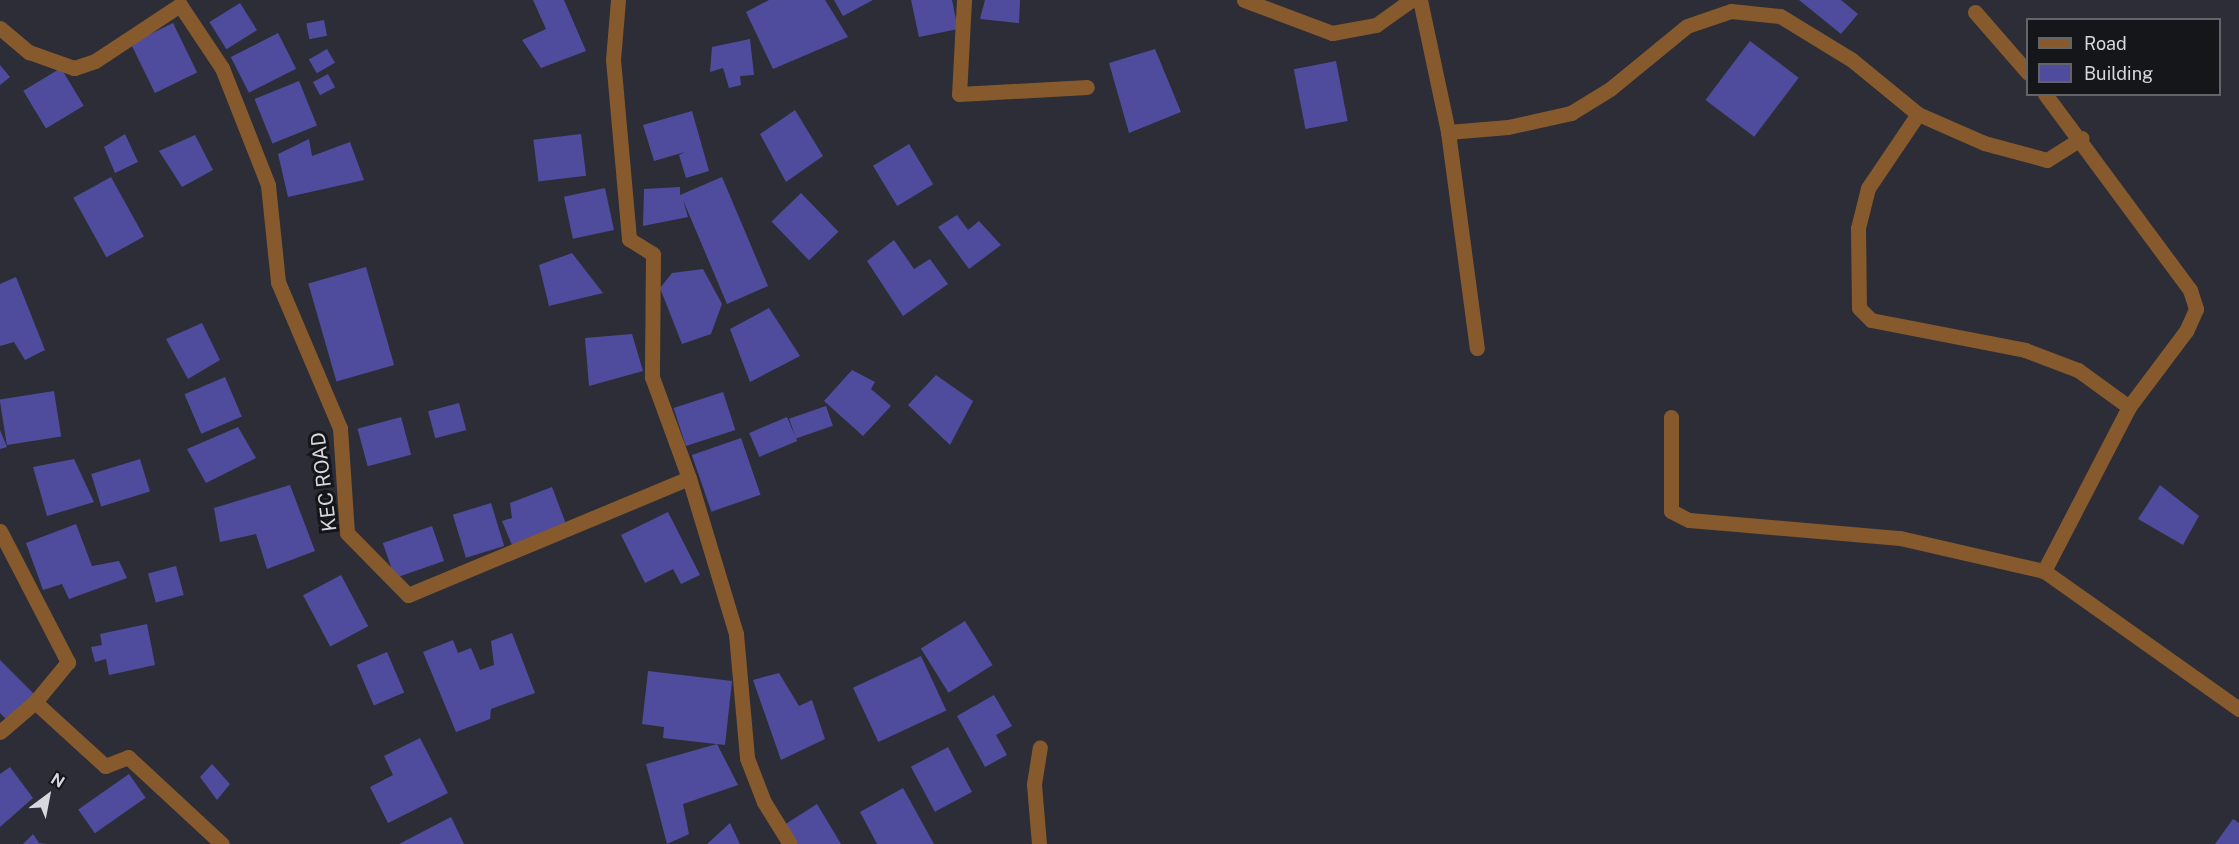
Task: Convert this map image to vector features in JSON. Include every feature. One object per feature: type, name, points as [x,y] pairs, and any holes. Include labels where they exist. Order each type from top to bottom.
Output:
[{"type":"street","points":[[618,0],[613,59],[629,238],[653,254],[652,377],[689,478],[736,634],[747,758],[764,802],[790,844]]},
{"type":"street","points":[[964,0],[959,94],[1087,87]]},
{"type":"street","points":[[1244,0],[1332,33],[1376,25],[1411,0]]},
{"type":"street","points":[[1420,0],[1448,132],[1477,348]]},
{"type":"street","name":"KEC ROAD","points":[[0,28],[29,52],[74,68],[95,61],[180,5],[222,68],[268,185],[278,282],[340,428],[347,534],[408,595],[689,478]]},
{"type":"street","points":[[1448,132],[1508,127],[1571,113],[1610,89],[1687,26],[1731,11],[1780,16],[1852,60],[1918,114],[1984,143],[2047,160],[2082,138]]},
{"type":"street","points":[[1975,12],[2026,72]]},
{"type":"street","points":[[2044,571],[2129,407],[2186,331],[2196,309],[2190,290],[2082,138],[2047,96]]},
{"type":"street","points":[[1918,114],[1868,189],[1858,228],[1859,308],[1871,320],[2025,350],[2078,370],[2129,407]]},
{"type":"street","points":[[1671,417],[1667,495],[1671,511],[1689,520],[1900,538],[2044,571],[2239,708]]},
{"type":"street","points":[[0,531],[68,662],[35,702],[0,732]]},
{"type":"street","points":[[35,702],[105,766],[128,757],[222,844]]},
{"type":"street","points":[[1039,844],[1034,784],[1040,747]]},
{"type":"building","points":[[533,0],[564,0],[586,51],[541,68],[522,40],[546,29]]},
{"type":"building","points":[[769,0],[825,0],[848,37],[773,69],[746,12]]},
{"type":"building","points":[[834,0],[873,0],[843,16]]},
{"type":"building","points":[[911,0],[952,0],[958,29],[919,37]]},
{"type":"building","points":[[985,0],[1020,0],[1019,23],[980,19]]},
{"type":"building","points":[[1799,0],[1841,0],[1858,14],[1841,34]]},
{"type":"building","points":[[240,3],[257,30],[226,49],[209,22]]},
{"type":"building","points":[[324,20],[327,36],[309,39],[306,23]]},
{"type":"building","points":[[173,23],[197,72],[155,93],[131,44]]},
{"type":"building","points":[[278,33],[296,69],[249,93],[231,57]]},
{"type":"building","points":[[750,39],[754,75],[740,76],[741,85],[729,88],[723,68],[710,72],[712,47]]},
{"type":"building","points":[[1750,41],[1799,78],[1754,137],[1705,100]]},
{"type":"building","points":[[327,49],[335,63],[317,73],[309,60]]},
{"type":"building","points":[[1155,49],[1181,112],[1129,133],[1109,63]]},
{"type":"building","points":[[1336,61],[1348,121],[1305,129],[1294,69]]},
{"type":"building","points":[[0,65],[10,77],[0,85]]},
{"type":"building","points":[[61,68],[84,106],[46,128],[23,91]]},
{"type":"building","points":[[328,74],[335,87],[320,95],[313,82]]},
{"type":"building","points":[[299,81],[317,126],[272,143],[254,99]]},
{"type":"building","points":[[795,110],[823,156],[786,182],[760,134]]},
{"type":"building","points":[[692,111],[709,171],[686,178],[679,155],[685,152],[654,161],[643,125]]},
{"type":"building","points":[[125,134],[138,162],[115,173],[104,147]]},
{"type":"building","points":[[581,134],[586,176],[538,182],[533,140]]},
{"type":"building","points":[[195,135],[213,170],[182,187],[159,151]]},
{"type":"building","points":[[309,139],[312,156],[350,142],[364,180],[288,197],[278,154]]},
{"type":"building","points":[[909,144],[933,184],[897,206],[873,166]]},
{"type":"building","points":[[111,177],[144,236],[106,257],[73,198]]},
{"type":"building","points":[[722,177],[768,286],[727,304],[683,200],[688,217],[643,226],[644,189],[680,187],[680,195]]},
{"type":"building","points":[[605,188],[614,230],[573,239],[564,197]]},
{"type":"building","points":[[801,193],[839,232],[809,260],[772,221]]},
{"type":"building","points":[[957,215],[968,230],[979,221],[1001,245],[969,269],[938,227]]},
{"type":"building","points":[[894,240],[914,269],[930,259],[948,284],[903,316],[867,261]]},
{"type":"building","points":[[572,253],[603,293],[549,306],[539,265]]},
{"type":"building","points":[[366,267],[394,365],[336,382],[308,284]]},
{"type":"building","points":[[703,269],[722,304],[711,334],[682,344],[660,288],[672,273]]},
{"type":"building","points":[[16,277],[45,350],[25,360],[14,342],[0,346],[0,284]]},
{"type":"building","points":[[769,308],[800,356],[750,382],[730,329]]},
{"type":"building","points":[[202,323],[220,360],[188,379],[166,339]]},
{"type":"building","points":[[632,334],[643,371],[589,386],[585,338]]},
{"type":"building","points":[[852,370],[875,382],[871,389],[891,406],[863,436],[824,401]]},
{"type":"building","points":[[936,375],[973,401],[950,445],[908,405]]},
{"type":"building","points":[[225,377],[242,417],[201,434],[184,394]]},
{"type":"building","points":[[54,391],[61,436],[7,445],[0,400]]},
{"type":"building","points":[[723,392],[735,430],[686,446],[674,408]]},
{"type":"building","points":[[459,403],[466,430],[435,438],[428,411]]},
{"type":"building","points":[[826,406],[833,426],[796,439],[789,419]]},
{"type":"building","points":[[401,417],[411,455],[368,466],[358,429]]},
{"type":"building","points":[[787,417],[797,441],[759,457],[749,433]]},
{"type":"building","points":[[238,427],[256,458],[206,483],[187,449]]},
{"type":"building","points":[[0,430],[7,447],[0,449]]},
{"type":"building","points":[[741,438],[761,495],[711,512],[692,455]]},
{"type":"building","points":[[74,459],[94,502],[47,516],[33,467]]},
{"type":"building","points":[[140,459],[150,492],[101,506],[91,474]]},
{"type":"building","points":[[290,485],[315,551],[267,569],[256,534],[220,542],[214,508]]},
{"type":"building","points":[[2160,485],[2199,516],[2183,545],[2138,519]]},
{"type":"building","points":[[552,487],[566,524],[512,545],[502,521],[512,518],[510,503]]},
{"type":"building","points":[[491,503],[504,546],[466,558],[453,515]]},
{"type":"building","points":[[668,512],[700,575],[681,584],[673,569],[645,583],[621,535]]},
{"type":"building","points":[[76,524],[92,566],[119,561],[127,578],[69,599],[62,584],[43,590],[26,543]]},
{"type":"building","points":[[432,526],[444,561],[395,578],[383,543]]},
{"type":"building","points":[[176,566],[184,595],[156,602],[148,574]]},
{"type":"building","points":[[341,575],[368,626],[330,646],[303,595]]},
{"type":"building","points":[[965,621],[993,665],[948,693],[921,649]]},
{"type":"building","points":[[147,624],[155,665],[109,675],[106,659],[95,662],[91,647],[102,645],[100,634]]},
{"type":"building","points":[[512,633],[535,693],[491,709],[490,719],[456,732],[423,652],[453,640],[458,653],[471,648],[480,670],[494,665],[491,641]]},
{"type":"building","points":[[387,652],[404,693],[374,705],[357,665]]},
{"type":"building","points":[[921,656],[946,710],[878,742],[853,688]]},
{"type":"building","points":[[0,660],[34,694],[8,721],[0,713]]},
{"type":"building","points":[[648,671],[732,681],[725,745],[663,738],[664,727],[642,724]]},
{"type":"building","points":[[779,673],[799,706],[812,700],[825,739],[781,760],[753,680]]},
{"type":"building","points":[[994,695],[1012,726],[996,735],[1007,755],[985,767],[957,716]]},
{"type":"building","points":[[420,738],[448,793],[388,823],[370,787],[393,775],[384,756]]},
{"type":"building","points":[[717,744],[738,785],[683,804],[689,834],[667,844],[646,764]]},
{"type":"building","points":[[948,747],[972,792],[935,812],[911,767]]},
{"type":"building","points":[[212,764],[230,784],[217,800],[200,777]]},
{"type":"building","points":[[10,767],[33,798],[0,827],[0,774]]},
{"type":"building","points":[[129,774],[146,798],[95,833],[78,810]]},
{"type":"building","points":[[903,788],[934,844],[877,844],[860,812]]},
{"type":"building","points":[[817,804],[841,844],[796,844],[784,825]]},
{"type":"building","points":[[451,817],[464,844],[399,844]]},
{"type":"building","points":[[2233,819],[2239,823],[2239,844],[2215,844]]},
{"type":"building","points":[[730,823],[740,844],[707,844]]},
{"type":"building","points":[[33,834],[39,843],[47,844],[23,844]]}]
